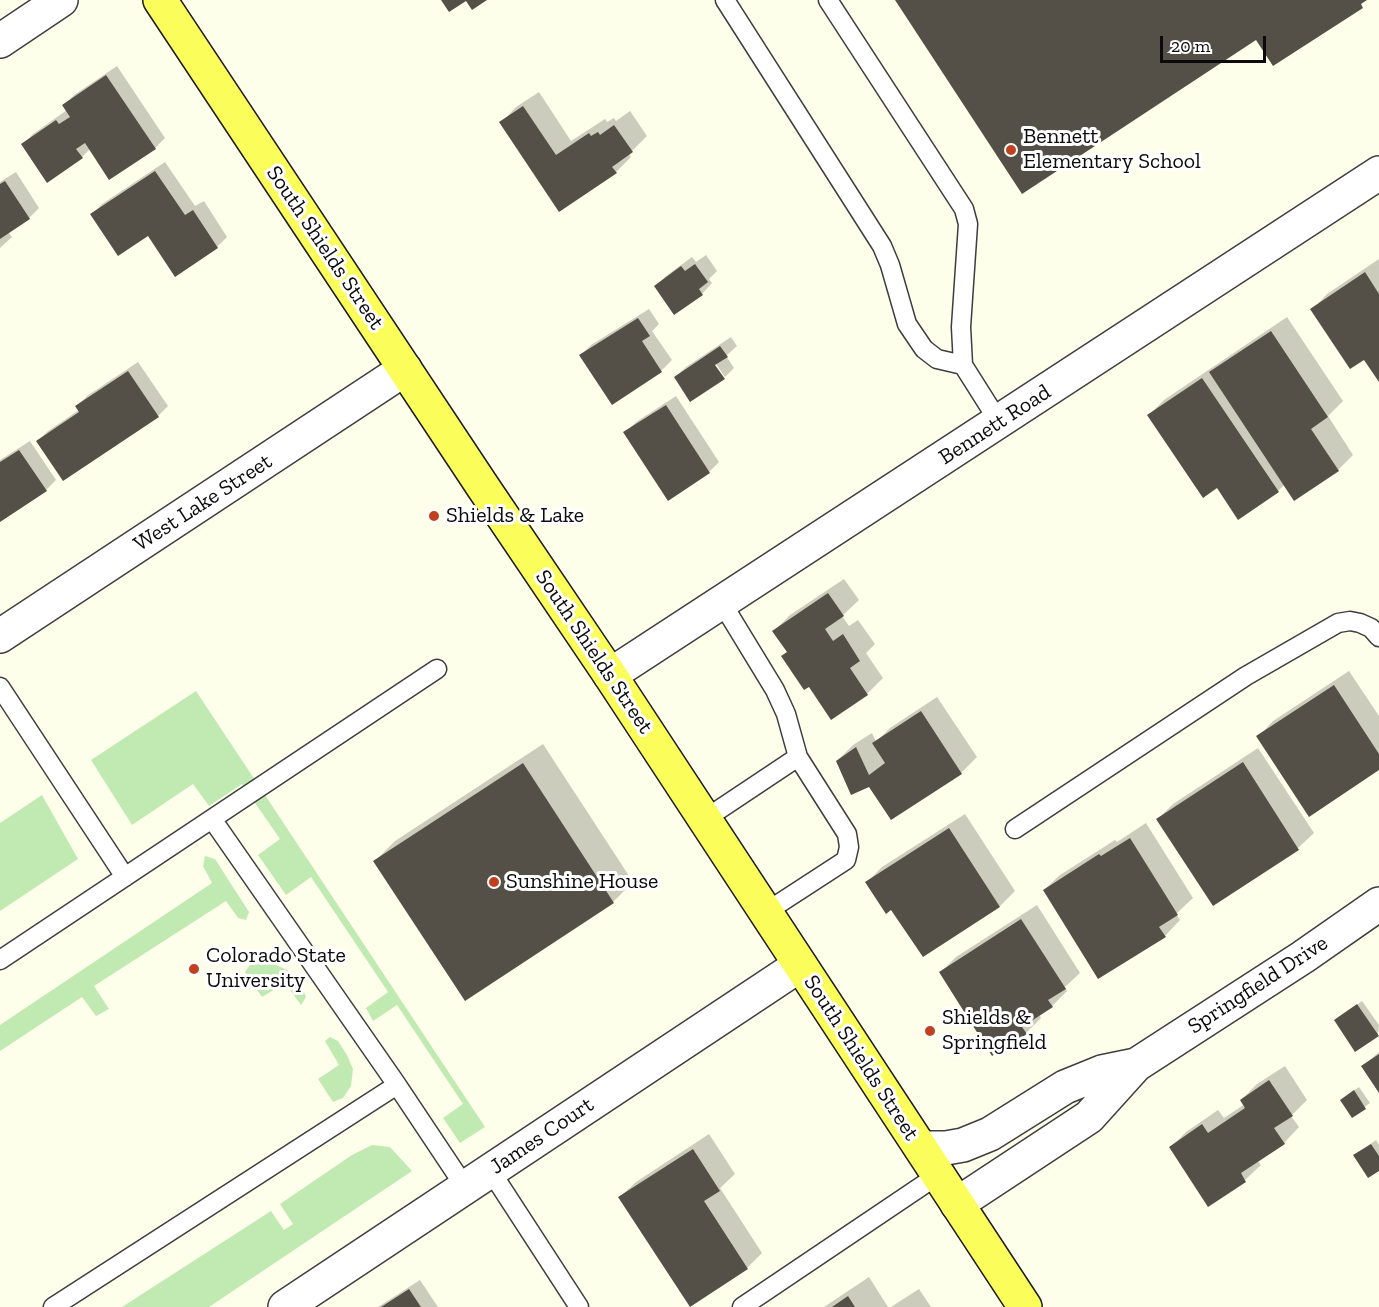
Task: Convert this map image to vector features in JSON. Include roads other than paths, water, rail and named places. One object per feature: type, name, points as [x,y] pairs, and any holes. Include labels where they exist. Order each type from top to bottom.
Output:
[{"type":"main road","name":"South Shields Street","points":[[160,0],[610,675],[1025,1307]]},
{"type":"street","points":[[0,41],[61,0]]},
{"type":"street","name":"Bennett Road","points":[[610,675],[1379,173]]},
{"type":"street","name":"West Lake Street","points":[[0,636],[405,369]]},
{"type":"street","name":"Springfield Drive","points":[[957,1204],[1089,1117],[1136,1065],[1303,957],[1379,904]]},
{"type":"street","name":"James Court","points":[[285,1307],[800,965]]},
{"type":"street","name":"Springfield Drive","points":[[930,1161],[946,1148],[963,1145],[990,1134],[1065,1088],[1102,1072],[1136,1065]]},
{"type":"lane","points":[[725,0],[882,246],[890,264],[907,324],[924,349],[937,359],[963,365]]},
{"type":"lane","points":[[828,0],[964,209],[968,224],[961,327],[963,365],[999,422]]},
{"type":"lane","points":[[722,603],[775,690],[786,714],[798,757],[847,834],[849,847],[846,860],[766,912]]},
{"type":"lane","points":[[1015,829],[1246,676],[1338,623],[1350,621],[1360,623],[1371,628],[1379,637]]},
{"type":"lane","points":[[0,960],[437,669]]},
{"type":"lane","points":[[0,687],[125,877]]},
{"type":"lane","points":[[705,819],[798,757]]},
{"type":"lane","points":[[212,819],[397,1085],[478,1178],[579,1307]]},
{"type":"lane","points":[[52,1307],[397,1085]]},
{"type":"lane","points":[[742,1307],[930,1161]]},
{"type":"place","name":"Bennett Elementary School","points":[[1011,150]]},
{"type":"place","name":"Shields & Lake","points":[[434,516]]},
{"type":"place","name":"Sunshine House","points":[[494,882]]},
{"type":"place","name":"Colorado State University","points":[[194,969]]},
{"type":"place","name":"Shields & Springfield","points":[[930,1031]]}]
